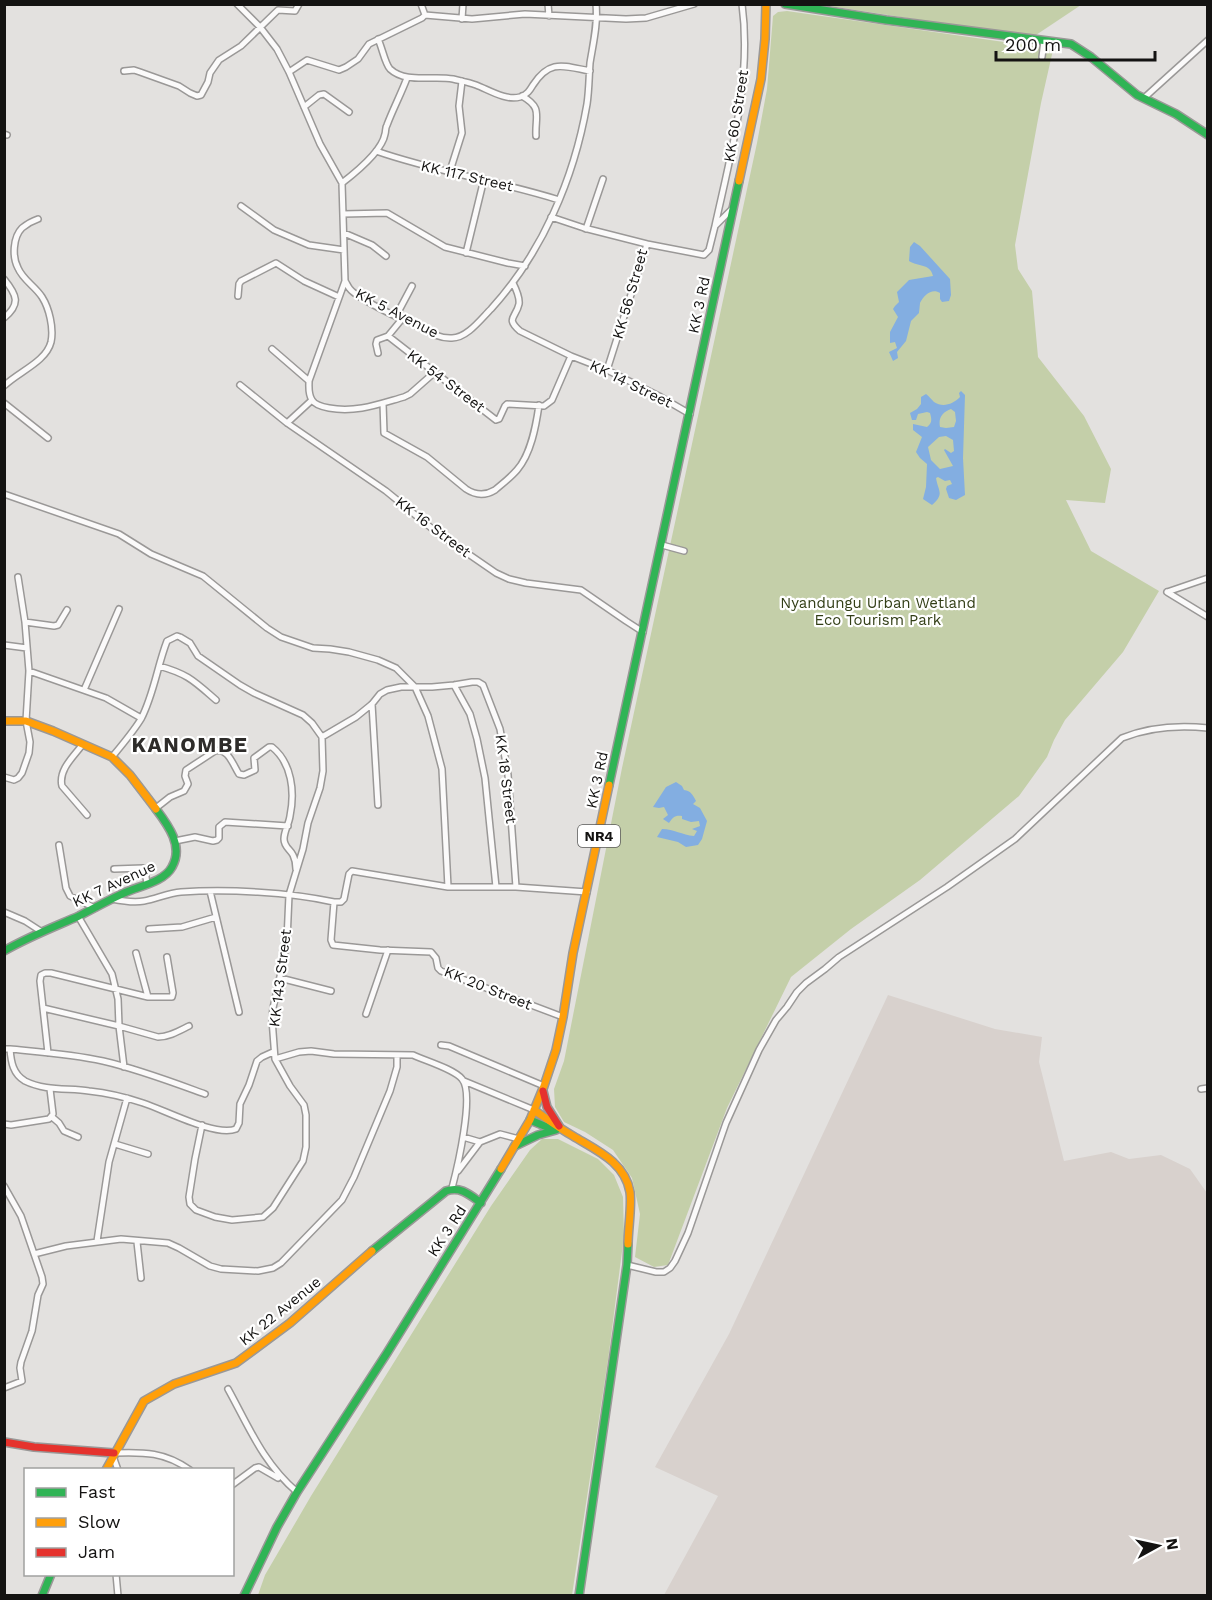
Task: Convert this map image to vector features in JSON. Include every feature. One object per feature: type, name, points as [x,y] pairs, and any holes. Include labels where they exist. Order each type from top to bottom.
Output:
[{"type":"main road","name":"KK 3 Rd","points":[[244,1596],[277,1527],[297,1492],[481,1203],[530,1120],[556,1050],[573,952],[761,79],[766,4]]},
{"type":"main road","points":[[785,4],[897,22],[1064,42],[1080,49],[1122,84],[1208,135]]},
{"type":"main road","points":[[4,721],[26,722],[53,731],[112,757],[156,808],[171,830],[175,841]]},
{"type":"main road","name":"KK 7 Avenue","points":[[4,951],[161,878],[173,866],[176,855],[175,841]]},
{"type":"main road","points":[[543,1088],[547,1107],[557,1128]]},
{"type":"main road","points":[[534,1110],[557,1128]]},
{"type":"main road","points":[[530,1120],[557,1128],[597,1149],[614,1162],[624,1176],[630,1193],[627,1265],[579,1596]]},
{"type":"main road","points":[[515,1146],[557,1128]]},
{"type":"main road","points":[[452,1188],[465,1192],[481,1203]]},
{"type":"main road","name":"KK 22 Avenue","points":[[107,1468],[144,1401],[174,1384],[236,1363],[251,1353],[290,1323],[402,1225],[452,1188]]},
{"type":"main road","points":[[4,1442],[114,1454]]},
{"type":"main road","points":[[42,1596],[51,1576]]},
{"type":"street","name":"KK 5 Avenue","points":[[237,4],[260,27],[277,50],[320,144],[342,183],[345,281],[350,289],[357,295],[436,336],[452,338],[460,337],[467,332],[513,283],[525,266],[559,200],[580,140],[588,101],[597,17],[596,4]]},
{"type":"street","points":[[124,71],[140,72],[199,96],[219,60],[241,46],[278,10],[295,11],[299,4]]},
{"type":"street","points":[[421,4],[425,15]]},
{"type":"street","points":[[462,19],[463,4]]},
{"type":"street","points":[[548,4],[549,16]]},
{"type":"street","points":[[289,72],[307,60],[339,70],[346,68],[358,59],[369,44],[425,15],[462,19],[525,14],[626,19],[646,18],[694,4]]},
{"type":"street","name":"KK 60 Street","points":[[647,244],[704,255],[709,249],[741,105],[745,47],[742,4]]},
{"type":"street","points":[[378,39],[390,69],[406,78],[446,78],[462,81],[503,96],[517,98],[522,96],[528,92],[538,76],[552,66],[590,70]]},
{"type":"street","points":[[1144,98],[1208,40]]},
{"type":"street","points":[[1042,57],[1044,41]]},
{"type":"street","points":[[342,183],[358,171],[376,151],[385,136],[385,129],[399,100],[406,78]]},
{"type":"street","points":[[450,171],[462,133],[459,106],[462,81]]},
{"type":"street","points":[[304,107],[319,95],[324,94],[349,112]]},
{"type":"street","points":[[522,96],[536,106],[536,136]]},
{"type":"street","name":"KK 117 Street","points":[[376,151],[408,162],[484,179],[559,200]]},
{"type":"street","points":[[466,253],[484,179]]},
{"type":"street","points":[[586,229],[603,179]]},
{"type":"street","points":[[241,206],[274,230],[309,245],[344,250]]},
{"type":"street","points":[[715,226],[732,209]]},
{"type":"street","points":[[343,214],[387,213],[445,247],[525,266]]},
{"type":"street","name":"KK 56 Street","points":[[551,217],[586,229],[647,244],[607,369]]},
{"type":"street","points":[[4,386],[46,353],[51,341],[48,310],[41,295],[17,268],[14,255],[15,243],[20,230],[28,223],[38,219]]},
{"type":"street","points":[[344,233],[372,245],[386,256]]},
{"type":"street","points":[[238,296],[241,282],[276,263],[304,281],[339,297]]},
{"type":"street","points":[[4,279],[11,288],[16,305],[4,318]]},
{"type":"street","points":[[345,281],[309,381],[312,400],[323,407],[354,410],[410,394],[435,372]]},
{"type":"street","points":[[383,403],[384,433],[427,457],[470,492],[486,494],[495,490],[516,471],[522,464],[531,441],[539,405],[552,400],[571,356],[513,326],[512,320],[519,304],[513,283]]},
{"type":"street","points":[[378,353],[376,342],[388,336],[412,286]]},
{"type":"street","name":"KK 54 Street","points":[[388,336],[497,420],[507,404],[539,405]]},
{"type":"street","points":[[272,349],[309,381]]},
{"type":"street","name":"KK 14 Street","points":[[571,356],[607,369],[690,414]]},
{"type":"street","name":"KK 16 Street","points":[[240,385],[287,423],[386,491],[435,531],[496,573],[526,583],[581,590],[643,632]]},
{"type":"street","points":[[287,423],[312,400]]},
{"type":"street","points":[[4,403],[48,438]]},
{"type":"street","points":[[4,494],[119,534],[151,554],[203,576],[281,637],[313,648],[340,650],[378,660],[396,668],[415,687],[428,716],[442,769],[448,887]]},
{"type":"street","points":[[662,545],[684,551]]},
{"type":"street","points":[[4,777],[14,780],[22,773],[30,742],[26,722],[29,671],[18,577]]},
{"type":"street","points":[[1208,578],[1167,592],[1208,617]]},
{"type":"street","points":[[84,690],[119,609]]},
{"type":"street","points":[[25,622],[58,625],[67,610]]},
{"type":"street","points":[[112,757],[141,718],[154,686],[167,641],[177,636],[192,646],[198,656],[240,685],[303,715],[322,737]]},
{"type":"street","points":[[4,645],[27,648]]},
{"type":"street","points":[[159,666],[192,679],[216,700]]},
{"type":"street","points":[[29,671],[106,698],[141,718]]},
{"type":"street","name":"KK 18 Street","points":[[322,737],[356,717],[387,690],[401,687],[454,685],[472,681],[483,685],[500,729],[508,775],[516,887]]},
{"type":"street","points":[[454,685],[470,714],[477,739],[485,778],[496,887]]},
{"type":"street","points":[[372,704],[378,804]]},
{"type":"street","points":[[627,1265],[664,1272],[675,1261],[688,1233],[726,1123],[759,1050],[776,1020],[806,983],[839,957],[947,887],[1015,839],[1122,738],[1133,733],[1167,727],[1208,728]]},
{"type":"street","name":"KK 143 Street","points":[[274,1059],[273,1008],[286,940],[289,895],[308,823],[320,789],[323,771],[322,737]]},
{"type":"street","points":[[83,744],[65,766],[61,782],[87,815]]},
{"type":"street","points":[[156,808],[184,790],[188,784],[185,776],[186,770],[215,751],[223,750],[238,774],[244,775],[255,770],[254,758],[272,747],[290,773],[292,797],[284,843],[293,854],[296,873]]},
{"type":"street","points":[[175,841],[195,837],[217,840],[219,827],[225,822],[288,826]]},
{"type":"street","points":[[59,845],[66,888],[70,896],[95,908]]},
{"type":"street","points":[[114,869],[143,868],[147,884]]},
{"type":"street","points":[[112,899],[144,901],[178,892],[210,891],[289,895],[341,902],[344,899],[349,874],[352,871],[448,887],[516,887],[587,892]]},
{"type":"street","points":[[210,891],[239,1012]]},
{"type":"street","name":"KK 20 Street","points":[[334,902],[331,940],[333,945],[431,952],[441,971],[563,1017]]},
{"type":"street","points":[[4,912],[25,921],[42,932]]},
{"type":"street","points":[[78,916],[112,974],[116,988],[124,1067]]},
{"type":"street","points":[[149,928],[182,927],[216,917]]},
{"type":"street","points":[[366,1014],[388,950]]},
{"type":"street","points":[[136,953],[148,997]]},
{"type":"street","points":[[48,1053],[41,975],[45,972],[148,997],[172,997],[167,957]]},
{"type":"street","points":[[280,978],[331,991]]},
{"type":"street","points":[[43,1008],[158,1037],[164,1037],[189,1026]]},
{"type":"street","points":[[441,1045],[449,1046],[543,1088]]},
{"type":"street","points":[[206,1094],[124,1067],[73,1055],[7,1049],[15,1073],[24,1080],[50,1089],[109,1093],[202,1125],[230,1131],[236,1129],[239,1123],[240,1104],[257,1061],[273,1052]]},
{"type":"street","points":[[202,1125],[189,1197],[190,1204],[195,1210],[232,1220],[263,1217],[273,1208],[303,1161],[306,1147],[304,1105],[274,1059],[311,1051],[334,1054],[413,1055],[458,1075],[464,1081],[534,1110]]},
{"type":"street","points":[[34,1254],[66,1246],[121,1239],[168,1244],[210,1266],[221,1269],[273,1268],[281,1263],[342,1200],[390,1091],[397,1067],[397,1055]]},
{"type":"street","points":[[452,1188],[463,1137],[466,1110],[464,1081]]},
{"type":"street","points":[[1201,1089],[1208,1088]]},
{"type":"street","points":[[50,1089],[52,1117]]},
{"type":"street","points":[[97,1241],[109,1162],[128,1098]]},
{"type":"street","points":[[4,1124],[11,1125],[52,1117]]},
{"type":"street","points":[[52,1117],[64,1131],[78,1137]]},
{"type":"street","points":[[455,1175],[480,1142],[500,1134],[519,1139]]},
{"type":"street","points":[[463,1137],[480,1142]]},
{"type":"street","points":[[115,1144],[148,1154]]},
{"type":"street","points":[[4,1186],[21,1216],[43,1284],[38,1295],[32,1330],[21,1362],[22,1381],[4,1388]]},
{"type":"street","points":[[137,1242],[141,1278]]},
{"type":"street","points":[[228,1389],[270,1464],[282,1480]]},
{"type":"street","points":[[118,1468],[114,1454],[134,1452],[175,1459],[187,1468]]},
{"type":"street","points":[[234,1484],[259,1467],[297,1492]]},
{"type":"street","points":[[116,1576],[118,1596]]},
{"type":"shaded area","points":[[888,995],[995,1029],[1042,1037],[1039,1062],[1064,1161],[1111,1152],[1129,1159],[1161,1155],[1190,1169],[1207,1193],[1207,1595],[664,1595],[718,1496],[655,1467],[729,1334]]},
{"type":"green space","points":[[823,5],[1081,5],[1036,35]]},
{"type":"green space","name":"Nyandungu Urban Wetland Eco Tourism Park","points":[[787,11],[1053,50],[1015,245],[1018,269],[1032,291],[1038,357],[1084,416],[1111,469],[1105,503],[1066,500],[1091,551],[1159,591],[1123,652],[1065,720],[1047,757],[1019,796],[920,880],[851,929],[791,977],[727,1108],[668,1265],[654,1267],[635,1257],[640,1214],[632,1178],[613,1150],[564,1122],[555,1107],[554,1089],[564,1061],[622,768],[757,143],[767,89],[773,16],[778,12]]},
{"type":"green space","points":[[542,1139],[558,1139],[598,1159],[614,1175],[623,1197],[624,1236],[608,1360],[572,1595],[258,1595],[265,1575],[311,1496],[491,1206],[530,1150]]},
{"type":"water","points":[[914,242],[950,279],[951,295],[949,301],[942,302],[940,293],[937,292],[928,293],[924,297],[920,303],[919,313],[911,321],[906,341],[897,352],[898,358],[893,361],[889,352],[897,348],[895,342],[890,343],[890,332],[898,317],[893,309],[899,302],[897,292],[909,280],[933,276],[926,267],[909,261],[910,247]]},
{"type":"water","points":[[961,391],[965,395],[963,458],[965,495],[956,500],[949,498],[946,489],[952,484],[950,480],[945,481],[938,477],[936,478],[940,495],[932,505],[923,499],[927,464],[916,452],[922,437],[913,430],[913,424],[927,427],[931,423],[931,415],[927,412],[918,414],[916,420],[912,420],[910,413],[917,409],[921,404],[921,397],[926,394],[937,404],[944,405],[960,397]],"holes":[[[951,409],[955,412],[954,427],[940,427],[942,415]],[[946,436],[953,440],[954,451],[951,453],[944,450],[953,466],[940,469],[931,460],[928,447],[939,437]]]},
{"type":"water","points":[[676,782],[693,795],[696,801],[693,804],[700,808],[707,821],[698,845],[686,847],[678,842],[657,837],[662,829],[694,836],[697,831],[692,829],[700,826],[699,821],[691,822],[682,819],[682,816],[674,817],[669,823],[663,819],[668,815],[664,807],[653,807],[666,787]]},
{"type":"traffic: fast","points":[[785,4],[886,20],[1071,44],[1091,57],[1137,95],[1176,114],[1208,135]]},
{"type":"traffic: fast","points":[[609,785],[739,181]]},
{"type":"traffic: fast","points":[[4,951],[124,893],[157,880],[168,872],[175,859],[175,844],[170,829],[156,809]]},
{"type":"traffic: fast","points":[[530,1120],[554,1130]]},
{"type":"traffic: fast","points":[[515,1146],[538,1135],[556,1130]]},
{"type":"traffic: fast","points":[[244,1596],[277,1527],[297,1492],[387,1353],[501,1169]]},
{"type":"traffic: fast","points":[[372,1251],[446,1191],[461,1190],[481,1203]]},
{"type":"traffic: fast","points":[[579,1596],[627,1265],[628,1244]]},
{"type":"traffic: fast","points":[[42,1596],[50,1576]]},
{"type":"traffic: slow","points":[[739,181],[761,79],[766,4]]},
{"type":"traffic: slow","points":[[4,721],[26,721],[112,757],[130,775],[156,809]]},
{"type":"traffic: slow","points":[[501,1169],[530,1120],[556,1050],[573,953],[609,785]]},
{"type":"traffic: slow","points":[[534,1110],[600,1152],[622,1173],[630,1192],[628,1244]]},
{"type":"traffic: slow","points":[[107,1468],[144,1401],[174,1384],[236,1363],[290,1323],[372,1251]]},
{"type":"traffic: jam","points":[[543,1091],[547,1107],[559,1126]]},
{"type":"traffic: jam","points":[[4,1442],[34,1447],[114,1453]]},
{"type":"district","name":"KANOMBE","points":[[190,745]]}]
